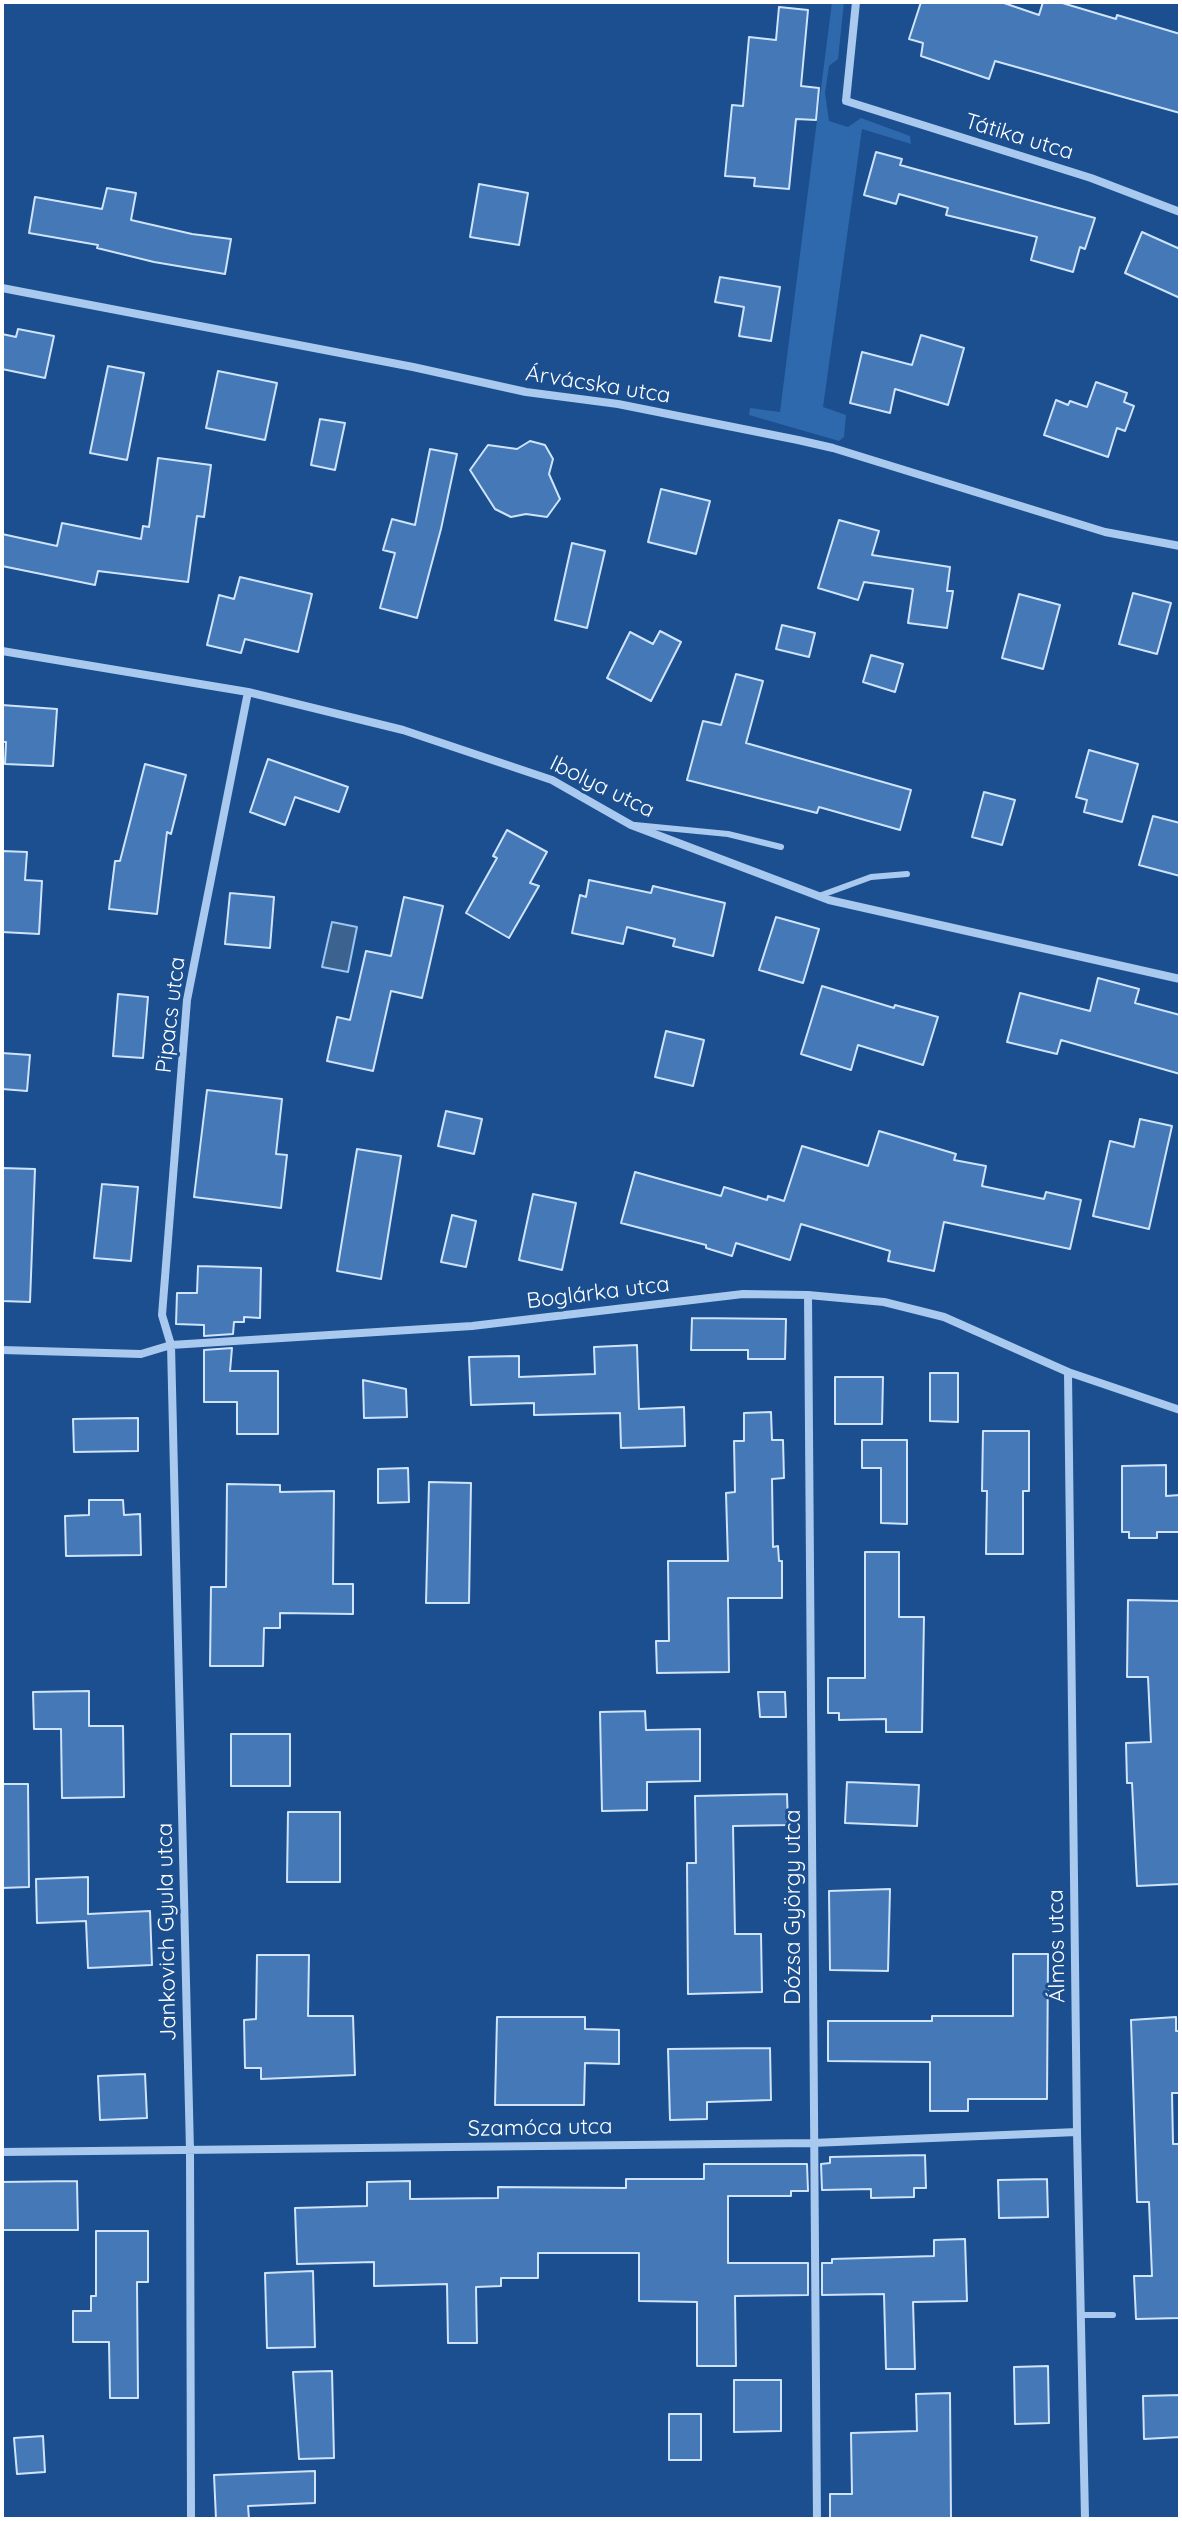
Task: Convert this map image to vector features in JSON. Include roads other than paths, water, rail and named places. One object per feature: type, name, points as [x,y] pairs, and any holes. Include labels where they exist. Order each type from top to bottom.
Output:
[{"type":"street","name":"Tátika utca","points":[[856,2],[846,101],[1091,178],[1180,212]]},
{"type":"street","name":"Árvácska utca","points":[[2,288],[413,367],[526,392],[618,404],[810,443],[1105,532],[1180,546]]},
{"type":"street","name":"Ibolya utca","points":[[2,651],[248,692],[403,730],[552,780],[631,825],[819,896],[1180,979]]},
{"type":"street","name":"Pipacs utca","points":[[171,1345],[162,1315],[187,1000],[248,692]]},
{"type":"street","name":"Boglárka utca","points":[[2,1350],[141,1354],[171,1345],[472,1326],[743,1294],[808,1295],[884,1302],[944,1317],[1068,1372],[1180,1410]]},
{"type":"street","name":"Dózsa György utca","points":[[808,1295],[817,2519]]},
{"type":"street","name":"Jankovich Gyula utca","points":[[171,1345],[190,2151],[191,2519]]},
{"type":"street","name":"Álmos utca","points":[[1068,1372],[1085,2519]]},
{"type":"street","name":"Szamóca utca","points":[[2,2152],[812,2143],[1077,2132]]},
{"type":"lane","points":[[631,825],[728,834],[781,847]]},
{"type":"lane","points":[[819,896],[871,877],[907,874]]},
{"type":"lane","points":[[1081,2315],[1113,2315]]}]
